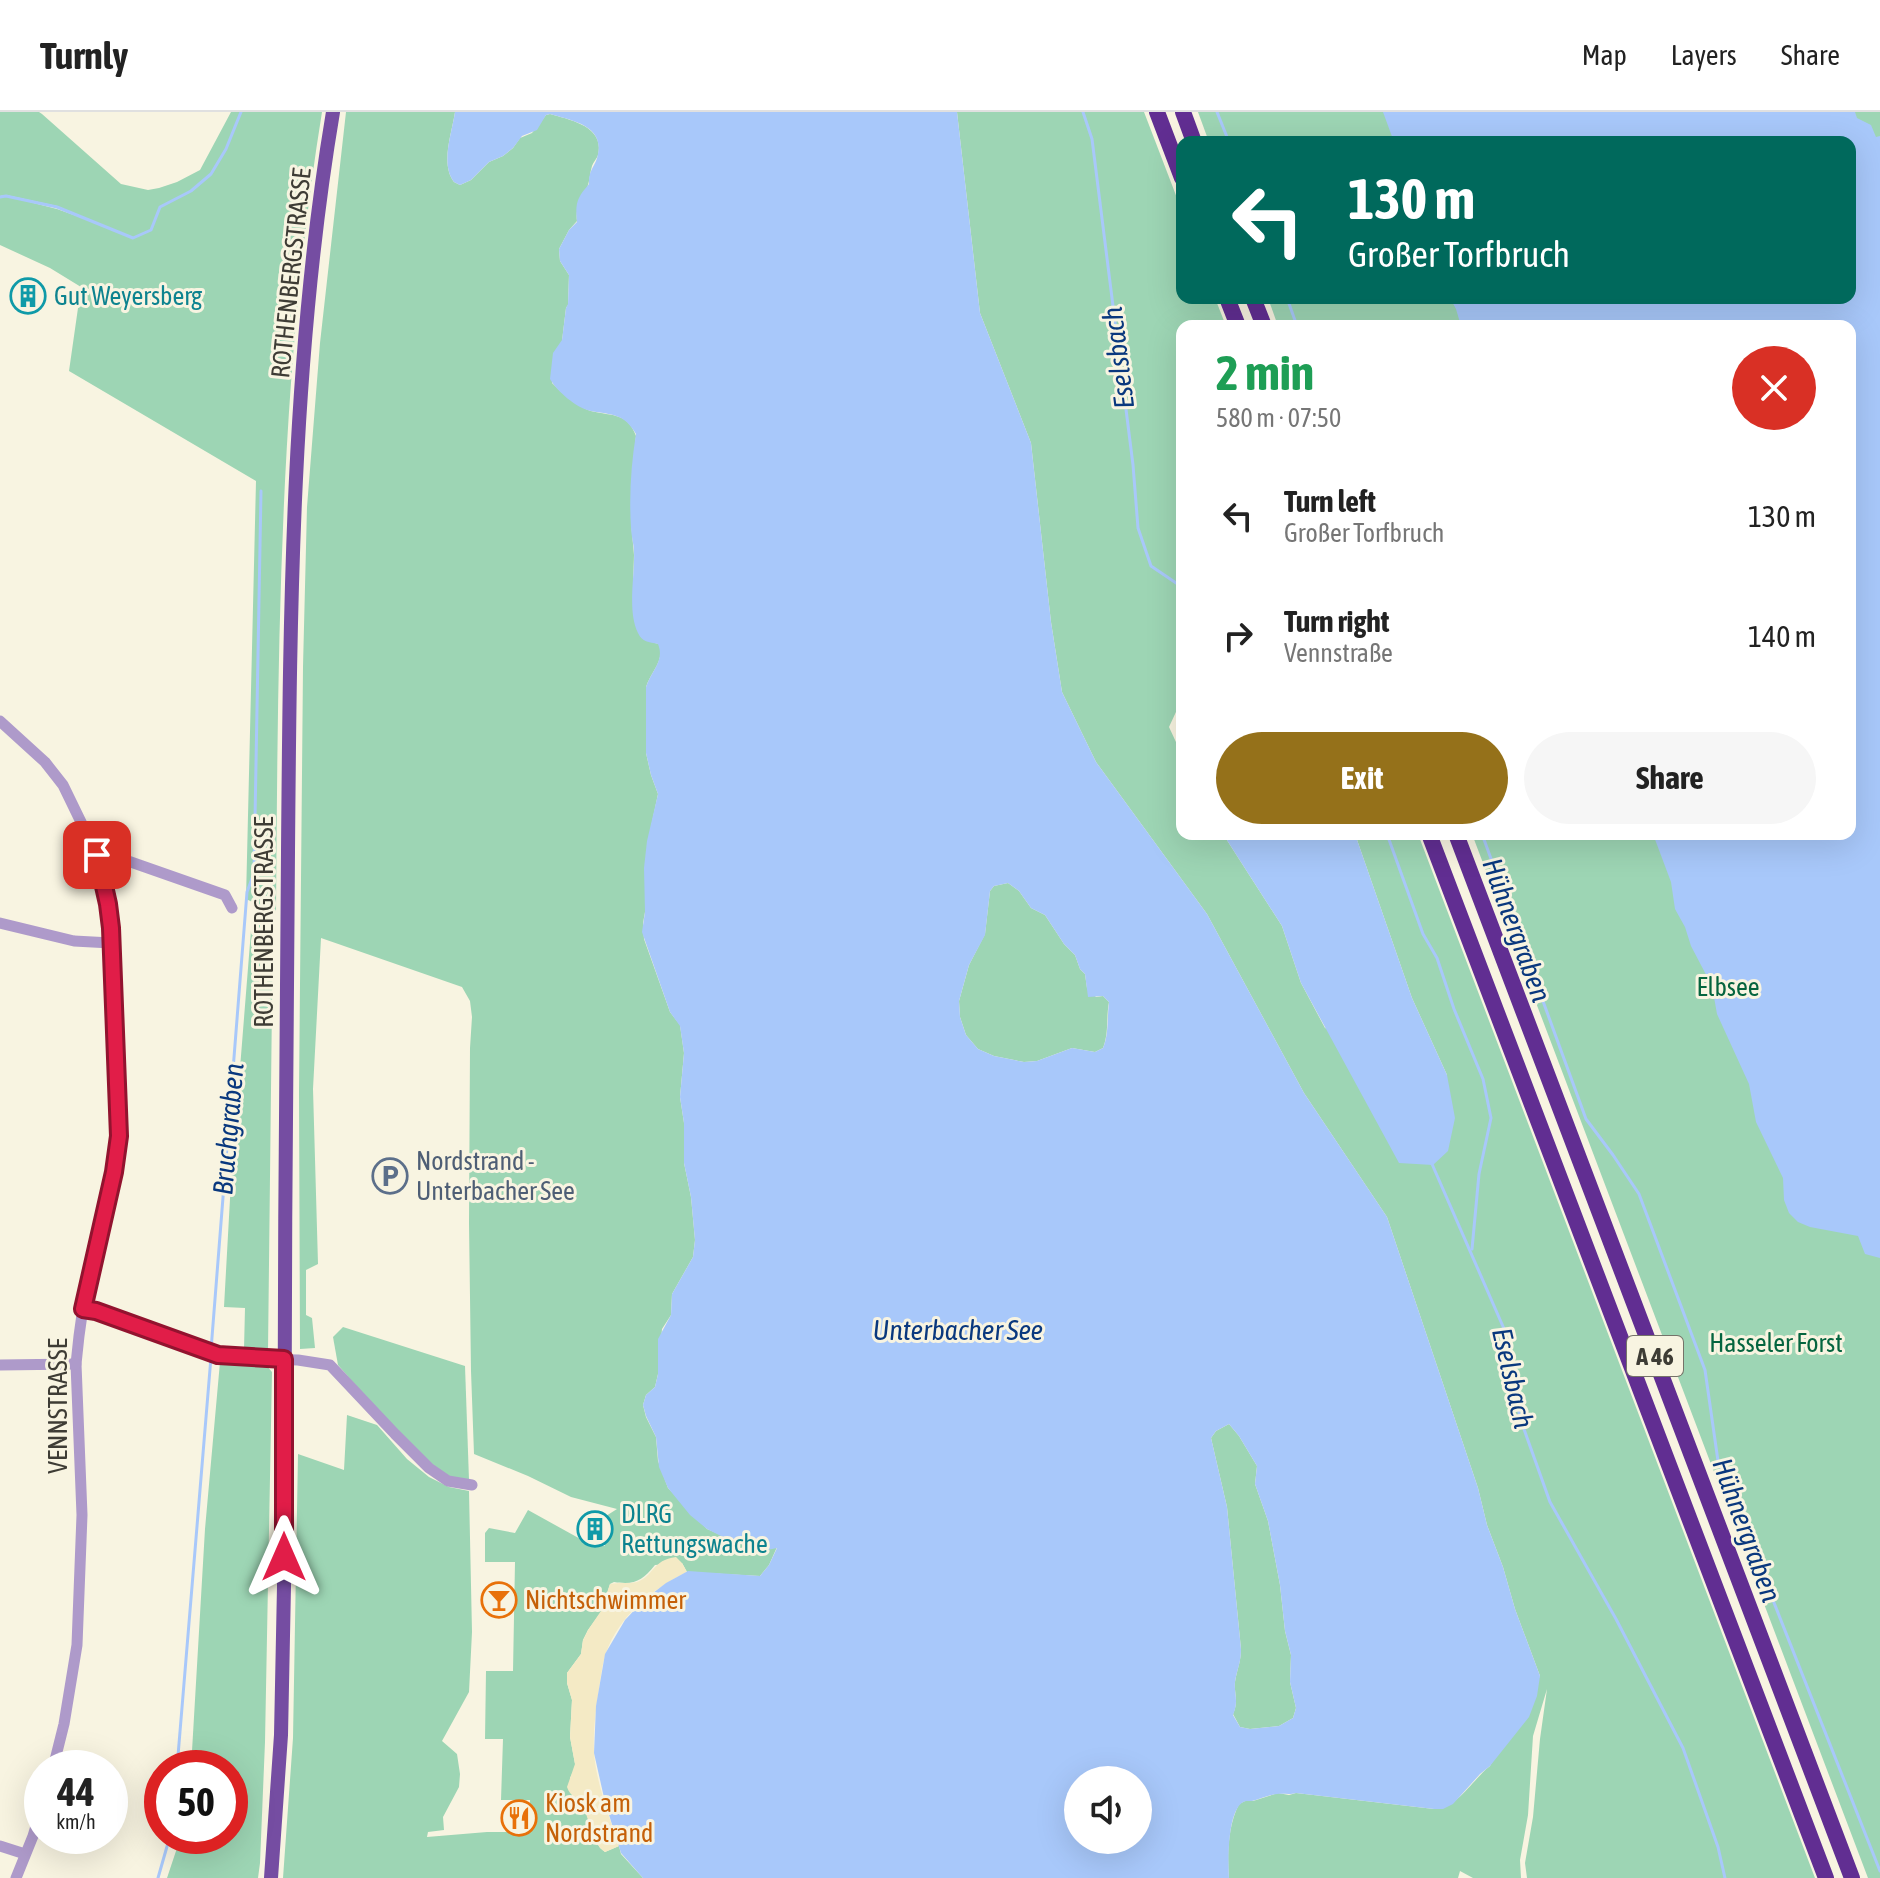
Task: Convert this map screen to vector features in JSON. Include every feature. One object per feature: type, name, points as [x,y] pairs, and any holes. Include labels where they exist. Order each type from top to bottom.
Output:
[{"type":"highway","points":[[1157,112],[1176,162]]},
{"type":"highway","points":[[1183,112],[1192,136]]},
{"type":"highway","name":"A 46","points":[[1431,840],[1826,1878]]},
{"type":"highway","name":"A 46","points":[[1458,840],[1852,1878]]},
{"type":"main road","name":"ROTHENBERGSTRASSE","points":[[271,1878],[281,1735],[289,709],[294,545],[307,325],[333,112]]},
{"type":"street","name":"VENNSTRASSE","points":[[0,721],[45,762],[63,785],[97,855],[108,904],[111,943],[119,1136],[114,1172],[83,1309],[76,1364],[82,1515],[77,1632],[58,1750]]},
{"type":"street","points":[[97,855],[108,854],[225,895],[232,908]]},
{"type":"street","points":[[0,923],[74,941],[111,943]]},
{"type":"street","points":[[83,1309],[218,1355],[330,1365],[429,1468],[448,1481],[472,1485]]},
{"type":"street","points":[[0,1365],[76,1364]]},
{"type":"street","points":[[0,1846],[24,1854]]},
{"type":"street","points":[[16,1878],[25,1854]]},
{"type":"green space","points":[[0,112],[39,112],[121,184],[148,190],[177,182],[200,170],[231,112],[322,112],[297,311],[289,411],[280,612],[276,913],[246,899],[256,481],[69,371],[81,287],[50,268],[0,245],[0,198],[6,196],[57,209],[110,228],[57,206],[6,195],[0,196]]},
{"type":"green space","points":[[346,112],[455,112],[447,157],[450,175],[460,185],[471,180],[489,162],[503,156],[520,138],[532,133],[546,115],[584,126],[596,137],[599,145],[588,185],[578,207],[577,221],[559,249],[560,261],[569,275],[568,305],[552,383],[583,408],[622,418],[636,436],[631,487],[633,587],[660,650],[659,661],[646,687],[646,753],[658,794],[651,827],[644,939],[670,1012],[680,1025],[684,1053],[680,1097],[684,1123],[684,1163],[695,1240],[693,1257],[672,1294],[671,1315],[662,1329],[655,1387],[646,1395],[643,1405],[656,1437],[658,1461],[668,1488],[707,1529],[754,1549],[762,1551],[777,1547],[760,1576],[687,1572],[682,1563],[655,1565],[638,1581],[610,1584],[601,1612],[583,1640],[581,1654],[567,1673],[572,1700],[570,1737],[575,1764],[570,1778],[572,1796],[586,1812],[600,1848],[605,1852],[619,1846],[621,1854],[643,1878],[283,1878],[293,1738],[298,1454],[344,1470],[347,1415],[377,1425],[407,1459],[429,1477],[449,1487],[469,1491],[472,1632],[469,1692],[442,1741],[457,1754],[459,1787],[443,1817],[444,1830],[428,1832],[427,1837],[530,1832],[530,1800],[501,1800],[503,1739],[485,1739],[486,1671],[513,1671],[515,1562],[485,1562],[485,1533],[489,1528],[515,1533],[528,1510],[593,1546],[605,1546],[606,1516],[617,1509],[571,1497],[474,1454],[469,1223],[470,1001],[462,987],[321,938],[313,1089],[318,1264],[306,1270],[306,1315],[312,1318],[315,1348],[300,1349],[299,1092],[307,507],[320,343]]},
{"type":"green space","points":[[957,112],[1144,112],[1176,195],[1176,304],[1217,304],[1224,320],[1176,320],[1176,712],[1169,727],[1176,742],[1176,840],[1227,840],[1282,926],[1301,983],[1325,1028],[1447,1075],[1412,998],[1357,840],[1420,840],[1815,1878],[1527,1878],[1525,1863],[1547,1689],[1533,1736],[1528,1815],[1520,1860],[1521,1878],[1473,1878],[1460,1871],[1458,1878],[1229,1878],[1230,1831],[1239,1804],[1245,1801],[1278,1793],[1296,1793],[1434,1809],[1450,1804],[1490,1766],[1540,1676],[1487,1525],[1478,1488],[1387,1217],[1304,1093],[1207,914],[1096,762],[1062,692],[1031,443],[980,313]]},
{"type":"green space","name":"Elbsee","points":[[1198,112],[1880,112],[1880,1878],[1868,1878],[1474,840],[1856,840],[1856,320],[1276,320],[1270,304],[1856,304],[1856,136],[1207,136]]},
{"type":"green space","points":[[1008,883],[1019,891],[1031,908],[1045,915],[1075,955],[1085,974],[1087,988],[1096,997],[1103,996],[1109,1002],[1103,1048],[1095,1052],[1072,1048],[1037,1061],[1024,1062],[978,1049],[966,1035],[959,1001],[969,965],[985,934],[990,891],[994,886]]},
{"type":"green space","points":[[255,914],[273,915],[268,1351],[244,1349],[245,1308],[224,1307],[231,1181],[252,918]]},
{"type":"green space","points":[[343,1327],[465,1366],[469,1480],[450,1478],[430,1464],[338,1365],[333,1337]]},
{"type":"green space","points":[[220,1362],[266,1365],[272,1372],[265,1742],[258,1878],[167,1878],[175,1854],[248,1854],[248,1750],[192,1750],[205,1529]]},
{"type":"green space","points":[[1229,1424],[1257,1466],[1255,1484],[1268,1521],[1280,1585],[1291,1655],[1290,1682],[1296,1708],[1293,1718],[1279,1726],[1240,1727],[1233,1714],[1241,1649],[1227,1507],[1211,1438],[1216,1431]]},
{"type":"sand","points":[[676,1557],[687,1572],[638,1605],[619,1627],[606,1653],[596,1712],[594,1751],[600,1786],[619,1846],[605,1852],[594,1837],[583,1806],[567,1787],[575,1764],[570,1737],[572,1700],[567,1673],[581,1654],[583,1640],[601,1611],[610,1584],[637,1582],[662,1561]]},
{"type":"water","name":"Unterbacher See","points":[[455,112],[957,112],[980,313],[1031,443],[1062,692],[1096,762],[1207,914],[1304,1093],[1387,1217],[1515,1609],[1540,1676],[1529,1717],[1490,1766],[1453,1804],[1434,1809],[1296,1793],[1246,1801],[1235,1812],[1232,1823],[1229,1878],[643,1878],[621,1853],[594,1753],[596,1706],[605,1654],[625,1620],[666,1583],[688,1571],[760,1576],[777,1548],[762,1551],[729,1540],[707,1529],[690,1515],[668,1488],[659,1467],[656,1437],[643,1405],[646,1395],[655,1387],[658,1339],[671,1315],[672,1294],[693,1257],[695,1240],[684,1163],[684,1123],[680,1097],[684,1053],[680,1026],[670,1012],[642,932],[647,841],[658,794],[646,753],[646,687],[660,650],[658,644],[640,636],[633,614],[634,552],[630,492],[636,434],[622,419],[573,403],[550,379],[553,353],[562,340],[568,304],[569,275],[560,261],[559,249],[577,222],[578,201],[589,184],[598,144],[596,136],[584,125],[546,115],[537,130],[522,136],[503,156],[489,162],[471,180],[460,185],[450,175],[448,148]],"holes":[[[1008,883],[1019,891],[1031,908],[1045,915],[1075,955],[1085,974],[1088,997],[1103,996],[1109,1002],[1103,1048],[1095,1052],[1072,1048],[1037,1061],[1024,1062],[978,1049],[966,1035],[959,1001],[969,965],[985,935],[990,891],[994,886]],[[1229,1424],[1257,1466],[1255,1484],[1268,1521],[1280,1585],[1291,1655],[1290,1682],[1296,1708],[1293,1718],[1279,1726],[1240,1727],[1233,1715],[1241,1649],[1227,1507],[1211,1438],[1216,1431]]]},
{"type":"water","name":"Elbsee","points":[[1383,112],[1855,112],[1857,118],[1871,125],[1876,137],[1880,136],[1880,1258],[1865,1254],[1858,1236],[1810,1227],[1798,1222],[1789,1213],[1784,1200],[1783,1178],[1756,1122],[1749,1084],[1717,1014],[1712,986],[1675,909],[1671,882],[1655,840],[1856,840],[1856,320],[1459,320],[1453,304],[1856,304],[1856,136],[1392,136]]},
{"type":"water","points":[[1227,840],[1357,840],[1412,998],[1447,1075],[1455,1118],[1448,1151],[1433,1165],[1399,1163],[1301,983],[1282,926]]},
{"type":"waterway","points":[[0,197],[57,207],[133,238],[151,230],[160,207],[191,191],[211,174],[226,149],[241,112]]},
{"type":"waterway","name":"Eselsbach","points":[[1083,112],[1092,139],[1133,465],[1138,528],[1151,566],[1176,583]]},
{"type":"waterway","name":"Hühnergraben","points":[[1217,112],[1227,136]]},
{"type":"waterway","name":"Hühnergraben","points":[[1289,304],[1295,320]]},
{"type":"waterway","name":"Bruchgraben","points":[[211,1350],[247,892],[254,873],[261,491]]},
{"type":"waterway","points":[[1389,840],[1423,934],[1437,958],[1483,1079],[1491,1118],[1479,1174],[1472,1249]]},
{"type":"waterway","name":"Hühnergraben","points":[[1484,840],[1586,1119],[1639,1194],[1705,1370],[1718,1461],[1880,1871]]},
{"type":"waterway","name":"Eselsbach","points":[[1432,1164],[1505,1331],[1520,1418],[1550,1502],[1616,1619],[1683,1748],[1718,1847],[1725,1878]]},
{"type":"waterway","name":"Bruchgraben","points":[[178,1750],[211,1357]]},
{"type":"waterway","name":"Bruchgraben","points":[[158,1878],[165,1854]]},
{"type":"place","name":"Gut Weyersberg","points":[[28,296]]},
{"type":"place","name":"Nordstrand - Unterbacher See","points":[[390,1176]]},
{"type":"place","name":"DLRG Rettungswache","points":[[595,1529]]},
{"type":"place","name":"Nichtschwimmer","points":[[499,1600]]},
{"type":"place","name":"Kiosk am Nordstrand","points":[[519,1818]]},
{"type":"route","points":[[97,855],[111,928],[119,1136],[114,1172],[83,1309],[218,1355],[284,1359],[284,1557]]},
{"type":"park label","name":"Hasseler Forst","points":[[1776,1343]]}]
